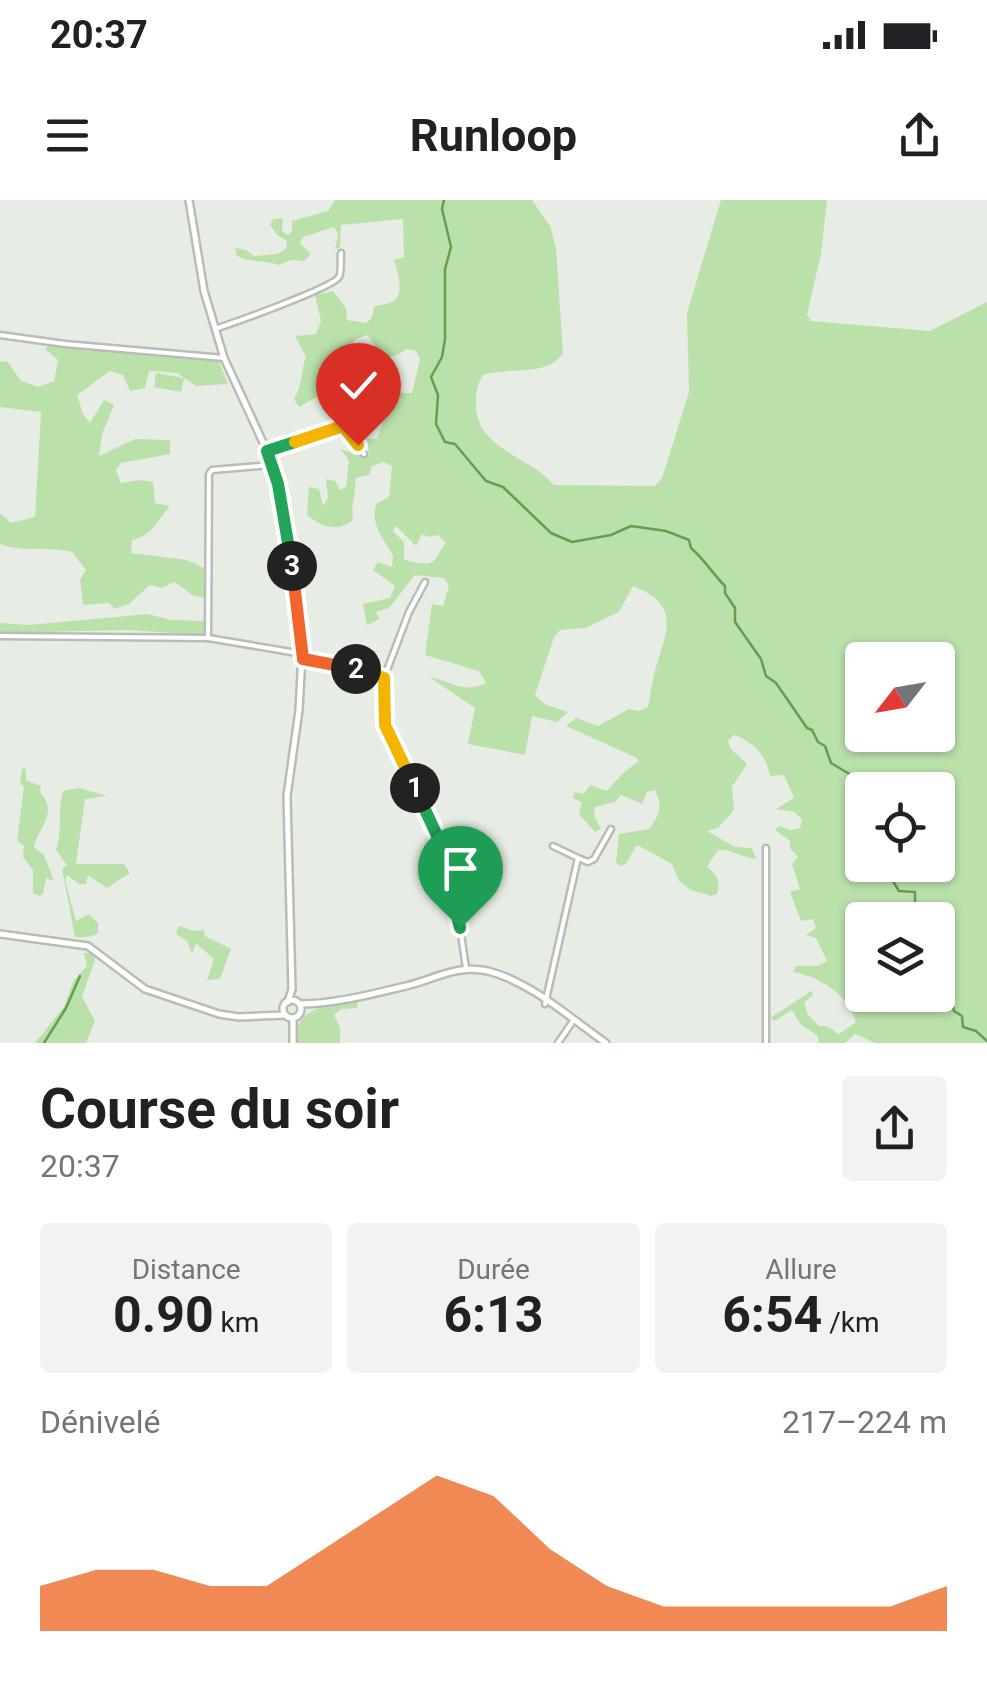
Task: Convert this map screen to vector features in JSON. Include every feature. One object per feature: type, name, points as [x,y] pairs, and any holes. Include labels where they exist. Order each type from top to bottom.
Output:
[{"type":"street","points":[[189,200],[205,294],[224,358],[272,465],[293,572],[303,657],[287,796],[292,989],[299,1006],[293,1018],[293,1043]]},
{"type":"street","points":[[215,329],[332,283],[340,272],[340,253]]},
{"type":"street","points":[[0,334],[224,358]]},
{"type":"street","points":[[267,451],[343,426],[364,391]]},
{"type":"street","points":[[343,426],[364,454]]},
{"type":"street","points":[[208,638],[210,474],[212,470],[272,465]]},
{"type":"street","points":[[425,582],[384,678],[385,725],[440,842],[456,901],[466,968]]},
{"type":"street","points":[[0,636],[208,638],[384,678]]},
{"type":"street","points":[[553,846],[588,862],[594,859],[611,829]]},
{"type":"street","points":[[766,848],[766,1043]]},
{"type":"street","points":[[546,1003],[578,858]]},
{"type":"street","points":[[0,934],[74,942],[94,949],[134,984],[230,1017],[267,1013],[293,1018]]},
{"type":"street","points":[[267,1013],[286,1004],[318,1004],[410,986],[466,968],[510,980],[604,1043]]},
{"type":"street","points":[[286,1015],[292,989]]},
{"type":"street","points":[[558,1043],[572,1022]]},
{"type":"green space","points":[[335,200],[532,200],[550,226],[556,248],[563,353],[556,361],[537,369],[483,375],[476,406],[485,433],[554,485],[655,486],[662,478],[689,392],[687,313],[721,200],[827,200],[821,254],[807,315],[811,321],[930,331],[987,302],[987,1043],[875,1043],[855,1034],[845,1043],[819,1043],[817,1035],[801,1025],[792,1010],[775,1021],[770,1018],[811,991],[813,995],[804,1003],[808,1015],[819,1026],[839,1034],[856,1022],[852,1012],[955,1012],[955,902],[845,902],[845,1001],[832,988],[793,972],[796,966],[817,966],[827,961],[816,938],[806,935],[816,928],[813,919],[801,921],[790,892],[800,889],[792,864],[798,857],[790,848],[790,841],[775,830],[779,826],[800,828],[802,820],[795,812],[776,809],[794,798],[784,775],[770,776],[762,756],[748,741],[734,735],[728,741],[747,764],[732,787],[734,810],[718,828],[707,831],[735,847],[752,848],[756,859],[718,850],[707,867],[717,879],[717,894],[691,890],[679,881],[672,864],[641,847],[636,846],[626,864],[620,866],[616,862],[619,834],[649,829],[656,819],[660,806],[655,790],[647,792],[642,804],[621,795],[615,802],[595,807],[594,815],[601,829],[595,832],[579,814],[582,802],[572,798],[575,792],[584,794],[590,785],[607,791],[639,761],[566,726],[576,718],[598,726],[629,709],[639,711],[648,707],[667,619],[658,601],[648,593],[633,586],[619,612],[585,628],[560,630],[554,637],[535,695],[546,705],[568,712],[557,722],[532,716],[525,755],[468,744],[475,708],[429,677],[470,688],[486,683],[479,671],[425,655],[432,604],[443,606],[449,586],[444,578],[415,575],[389,608],[376,612],[379,619],[367,625],[363,604],[390,598],[395,586],[373,570],[378,562],[392,567],[393,556],[379,532],[375,512],[376,504],[389,497],[392,466],[384,462],[372,466],[369,475],[355,478],[353,520],[341,526],[324,525],[307,515],[309,487],[319,489],[323,506],[328,498],[326,479],[335,481],[340,490],[346,487],[349,461],[341,449],[369,455],[368,447],[357,438],[377,439],[383,423],[363,401],[373,395],[373,387],[364,380],[342,407],[330,397],[320,395],[299,407],[294,399],[306,357],[295,336],[316,334],[321,321],[315,295],[333,291],[346,308],[347,320],[366,323],[374,307],[396,299],[399,282],[394,260],[404,257],[403,219],[341,225],[340,248],[335,249],[338,234],[334,227],[303,237],[300,243],[311,254],[304,261],[291,260],[279,265],[237,256],[235,248],[254,256],[278,254],[287,248],[286,240],[270,225],[273,219],[283,218],[282,231],[288,235],[292,221],[328,211]],"holes":[[[367,335],[383,356],[392,357],[407,349],[416,351],[420,359],[412,393],[390,391],[377,373],[358,365],[354,340]],[[396,526],[416,546],[422,534],[438,535],[446,543],[433,562],[411,562],[404,559],[404,542],[393,531]]]},
{"type":"green space","points":[[50,345],[219,362],[228,384],[196,386],[178,373],[149,371],[145,388],[130,391],[123,375],[110,371],[77,395],[90,423],[104,400],[114,405],[102,434],[99,456],[135,439],[170,440],[170,454],[121,463],[116,470],[121,483],[153,482],[155,503],[170,506],[149,532],[132,540],[131,553],[187,560],[206,569],[206,598],[194,596],[174,582],[162,588],[150,585],[129,604],[115,609],[109,603],[83,605],[80,580],[86,570],[72,552],[0,544],[0,513],[11,523],[35,517],[41,412],[0,407],[0,362],[7,361],[21,381],[38,387],[54,381],[58,360],[45,349]]},
{"type":"green space","points":[[156,373],[184,378],[181,392],[154,387]]},
{"type":"green space","points":[[148,614],[171,620],[206,621],[203,635],[128,630],[0,633],[0,623],[29,625]]},
{"type":"green space","points":[[22,768],[26,769],[26,780],[41,786],[48,806],[34,847],[44,855],[54,881],[46,878],[43,894],[39,896],[33,893],[33,870],[23,857],[24,846],[17,841],[24,787],[20,782]]},
{"type":"green space","points":[[79,788],[107,796],[85,799],[76,864],[124,864],[130,873],[107,888],[88,875],[86,884],[79,884],[67,875],[76,921],[89,914],[98,923],[98,933],[75,937],[62,869],[67,865],[56,850],[63,791]]},
{"type":"green space","points":[[179,926],[204,930],[205,936],[231,949],[220,979],[207,980],[214,959],[196,943],[192,954],[187,941],[176,934]]},
{"type":"green space","points":[[84,953],[93,953],[95,960],[82,997],[95,1021],[86,1043],[35,1043],[64,1007],[74,980],[87,966]]},
{"type":"green space","points":[[358,999],[357,1008],[341,1009],[334,1015],[340,1028],[340,1043],[296,1043],[297,1031],[307,1015],[316,1009]]},
{"type":"waterway","points":[[444,200],[442,209],[451,247],[445,269],[445,339],[442,357],[431,377],[438,395],[436,424],[445,442],[455,444],[486,481],[503,487],[551,533],[572,542],[611,535],[631,526],[666,531],[689,540],[691,548],[725,586],[735,608],[735,622],[761,659],[766,676],[776,683],[807,728],[825,746],[831,763],[846,772]]},
{"type":"waterway","points":[[893,882],[899,891],[915,892],[915,902]]},
{"type":"waterway","points":[[44,1043],[80,976]]},
{"type":"waterway","points":[[955,1012],[962,1016],[963,1027],[976,1031],[987,1041]]},
{"type":"route","points":[[358,445],[343,426],[267,451],[283,512],[303,636],[303,659],[384,678],[385,725],[440,842],[460,928]]}]
